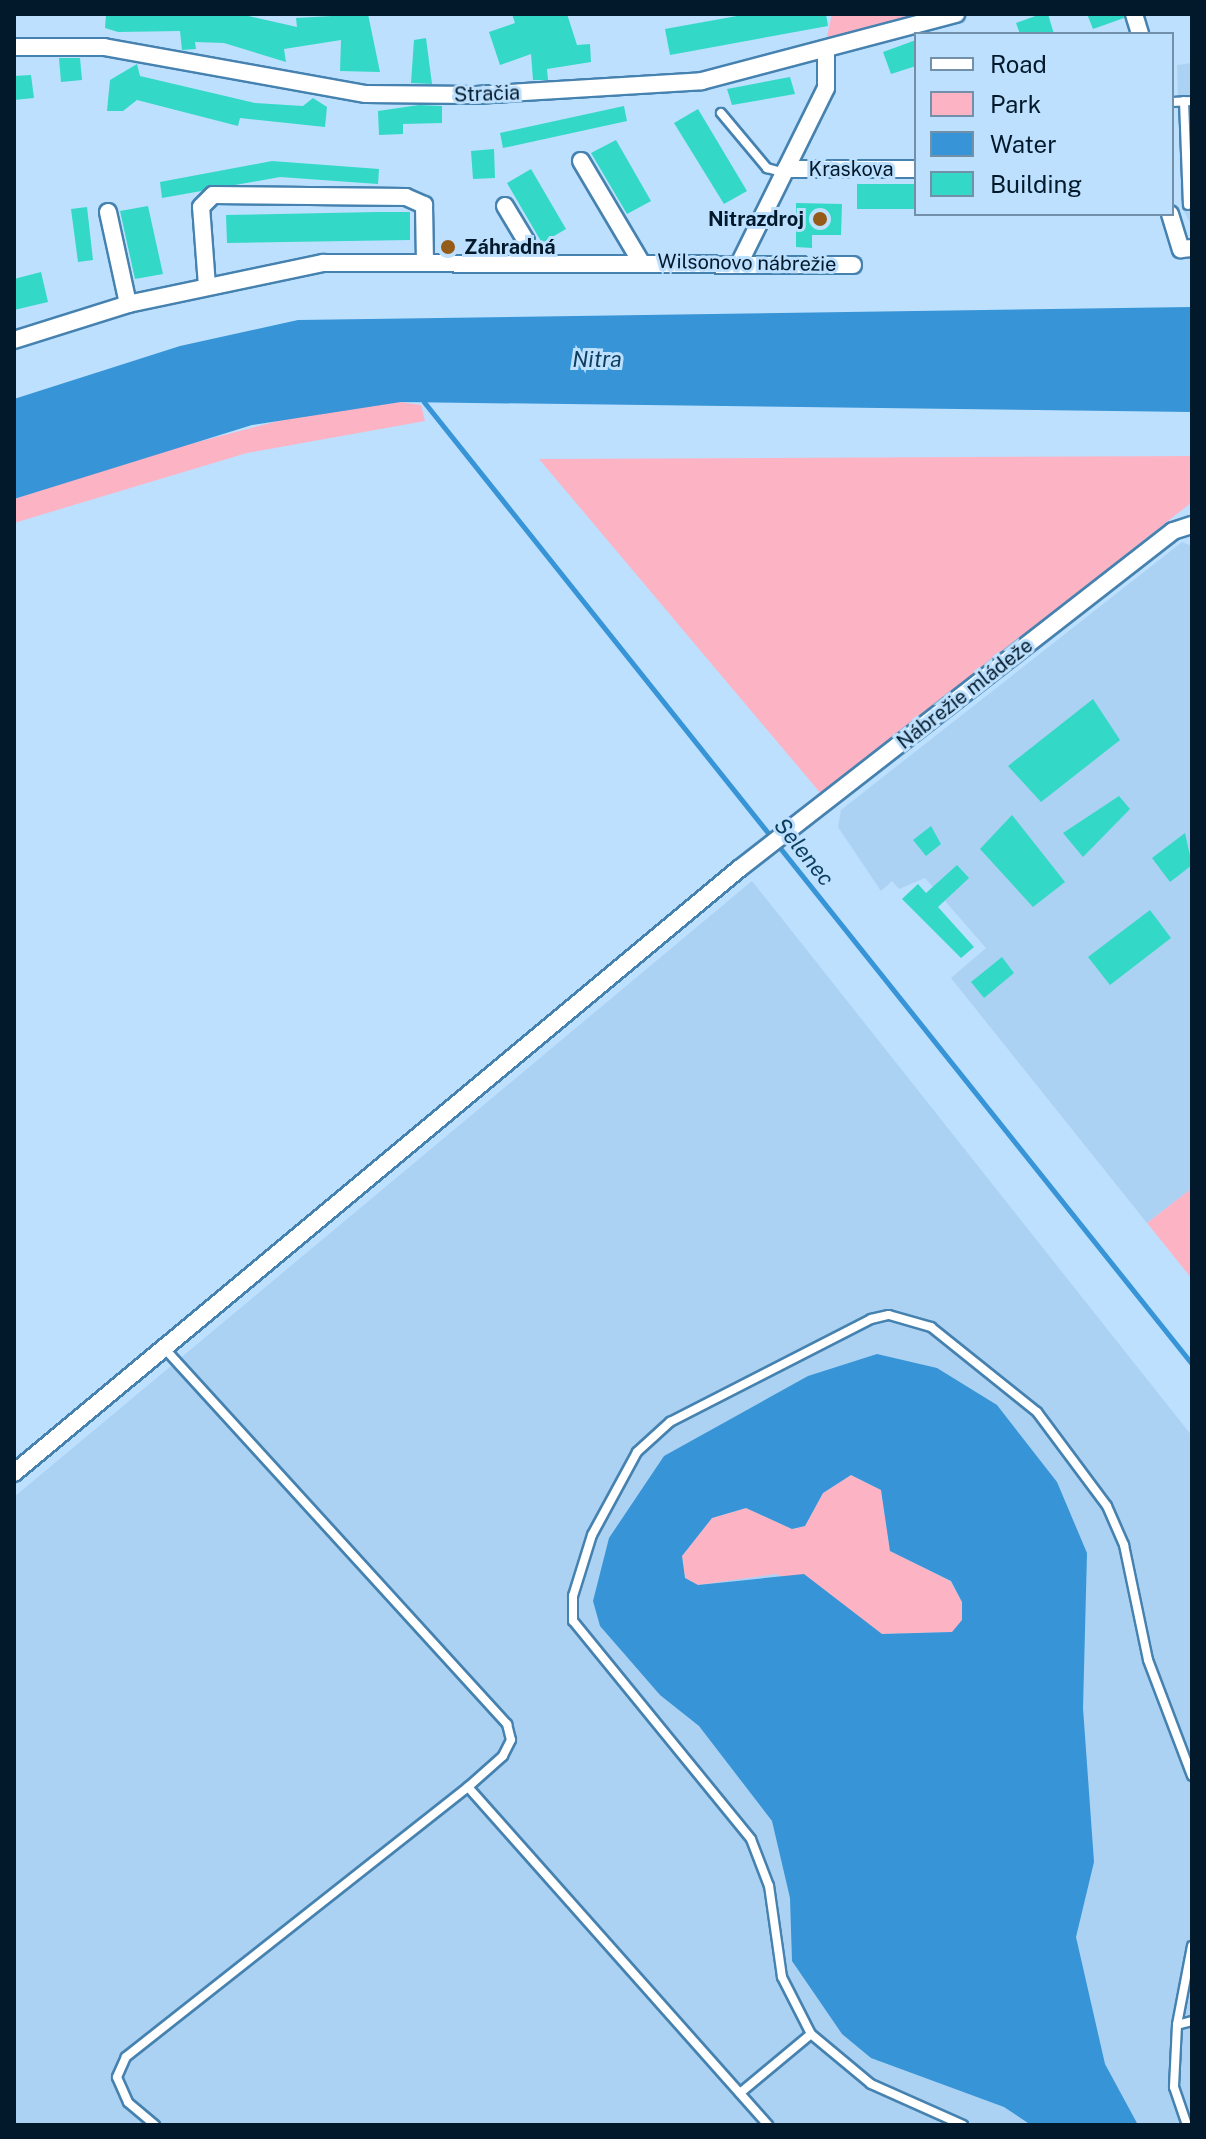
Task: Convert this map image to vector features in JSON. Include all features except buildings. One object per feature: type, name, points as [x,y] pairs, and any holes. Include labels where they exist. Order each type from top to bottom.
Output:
[{"type":"street","name":"Stračia","points":[[14,47],[104,47],[286,85],[460,95],[702,81],[826,53],[956,14]]},
{"type":"street","points":[[740,262],[826,88],[826,53]]},
{"type":"street","name":"Wilsonovo nábrežie","points":[[581,161],[641,262]]},
{"type":"street","name":"Kraskova","points":[[785,171],[914,169]]},
{"type":"street","points":[[207,286],[201,207],[213,195],[406,197],[424,205],[425,261]]},
{"type":"street","points":[[505,206],[526,241],[527,261]]},
{"type":"street","points":[[108,212],[128,304]]},
{"type":"street","points":[[1171,216],[1181,249],[1192,248]]},
{"type":"street","name":"Wilsonovo nábrežie","points":[[14,340],[128,304],[323,263],[527,261],[853,265]]},
{"type":"street","name":"Nábrežie mládeže","points":[[14,1473],[739,869],[1173,531],[1192,525]]},
{"type":"lane","points":[[1188,101],[1188,205]]},
{"type":"lane","points":[[721,113],[767,168],[785,171]]},
{"type":"lane","points":[[963,2125],[871,2084],[811,2034],[782,1977],[769,1886],[751,1839],[573,1621],[580,1568],[616,1485],[670,1422],[871,1319],[889,1315],[931,1327],[1037,1412],[1107,1506],[1124,1545],[1148,1660],[1192,1776]]},
{"type":"lane","points":[[155,2125],[128,2102],[117,2077],[126,2057],[468,1787],[503,1756],[511,1740],[507,1724],[165,1349]]},
{"type":"lane","points":[[468,1787],[768,2125]]},
{"type":"lane","points":[[1187,2125],[1174,2087],[1177,2025],[1192,1946]]},
{"type":"lane","points":[[1177,2025],[1192,2021]]},
{"type":"lane","points":[[740,2093],[811,2034]]},
{"type":"shaded area","points":[[1192,63],[1192,226],[1181,206],[1177,65]]},
{"type":"shaded area","points":[[1182,542],[1192,546],[1192,1188],[1147,1223],[951,978],[986,948],[925,878],[899,889],[892,881],[881,891],[838,827],[841,810]]},
{"type":"shaded area","points":[[752,881],[1192,1436],[1192,2125],[14,2125],[14,1497]]},
{"type":"green space","points":[[832,14],[929,14],[824,50]]},
{"type":"green space","points":[[401,402],[421,405],[425,421],[247,453],[14,523],[14,499],[159,452],[317,411]]},
{"type":"green space","points":[[1192,456],[1192,502],[822,795],[539,459]]},
{"type":"green space","points":[[1192,1188],[1192,1279],[1147,1223]]},
{"type":"green space","points":[[851,1475],[881,1490],[890,1551],[950,1581],[962,1602],[962,1620],[953,1632],[882,1634],[777,1574],[698,1585],[685,1578],[682,1556],[712,1518],[746,1508],[792,1529],[805,1526],[823,1493]]},
{"type":"water","name":"Nitra","points":[[1192,307],[1192,412],[401,402],[252,425],[14,499],[14,399],[180,346],[298,320]]},
{"type":"water","points":[[877,1354],[937,1368],[997,1405],[1057,1482],[1087,1553],[1083,1708],[1094,1862],[1076,1937],[1105,2064],[1138,2125],[1031,2125],[1004,2107],[871,2058],[842,2034],[792,1961],[790,1898],[772,1821],[699,1726],[660,1695],[600,1626],[593,1601],[609,1538],[664,1456],[808,1376]],"holes":[[[851,1475],[881,1490],[890,1551],[951,1581],[962,1602],[962,1620],[952,1632],[882,1634],[804,1574],[698,1585],[685,1578],[682,1556],[712,1518],[746,1508],[792,1529],[805,1526],[823,1493]]]},
{"type":"waterway","name":"Selenec","points":[[424,402],[1192,1364]]},
{"type":"place","name":"Nitrazdroj","points":[[820,219]]},
{"type":"place","name":"Záhradná","points":[[448,247]]}]
